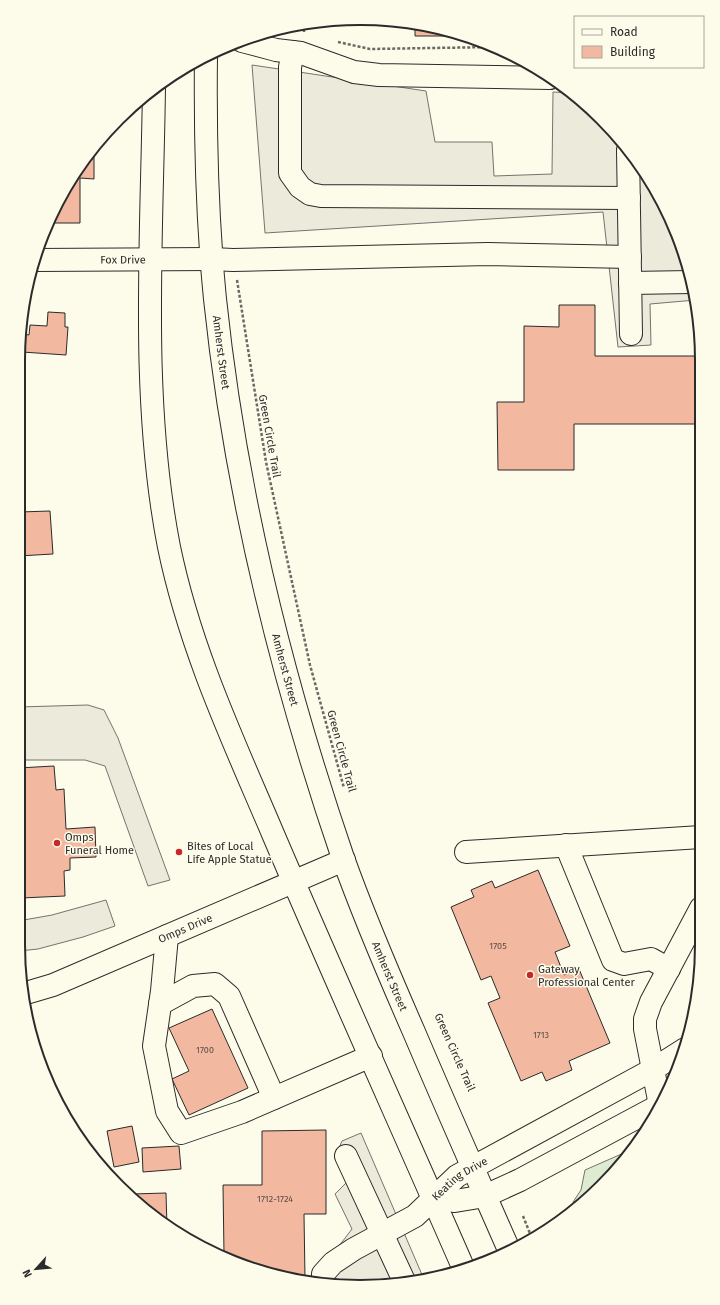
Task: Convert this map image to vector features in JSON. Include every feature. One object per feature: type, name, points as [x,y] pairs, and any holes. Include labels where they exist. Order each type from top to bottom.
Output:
[{"type":"main road","points":[[251,43],[276,50],[299,43],[354,72],[379,75],[541,78]]},
{"type":"main road","points":[[299,43],[290,67],[290,172],[300,187],[310,194],[321,196],[629,198]]},
{"type":"main road","name":"Amherst Street","points":[[206,63],[205,146],[212,259],[231,420],[250,523],[277,641],[304,735],[344,860],[380,953],[507,1245]]},
{"type":"main road","points":[[196,69],[206,104]]},
{"type":"main road","points":[[154,96],[150,350],[152,423],[159,485],[169,548],[185,614],[205,674],[370,1056],[463,1264]]},
{"type":"main road","points":[[628,159],[631,334]]},
{"type":"main road","name":"Fox Drive","points":[[40,260],[233,260],[488,254],[630,257]]},
{"type":"main road","points":[[630,283],[686,282]]},
{"type":"main road","points":[[466,852],[695,837]]},
{"type":"main road","points":[[566,846],[613,960],[620,964],[627,964],[651,959],[669,969]]},
{"type":"main road","name":"Omps Drive","points":[[28,992],[53,985],[344,860]]},
{"type":"main road","points":[[659,1096],[652,1070],[645,1029],[645,1018],[648,1008],[695,919]]},
{"type":"main road","points":[[167,936],[154,1046],[167,1111],[181,1133],[242,1112],[370,1056]]},
{"type":"main road","points":[[160,1004],[193,986],[215,984],[229,996],[274,1098]]},
{"type":"main road","name":"Keating Drive","points":[[433,1198],[457,1176],[472,1167],[652,1070],[676,1054]]},
{"type":"main road","name":"Keating Drive","points":[[433,1198],[456,1201],[485,1196],[651,1110]]},
{"type":"main road","points":[[346,1156],[402,1277]]},
{"type":"main road","points":[[323,1278],[323,1274],[333,1263],[382,1233],[415,1216],[433,1198]]},
{"type":"path","points":[[299,43],[302,30]]},
{"type":"path","points":[[333,41],[370,49],[479,47]]},
{"type":"path","name":"Green Circle Trail","points":[[245,336],[266,462],[310,665],[346,794]]},
{"type":"path","points":[[523,1216],[530,1234]]},
{"type":"green space","points":[[622,1154],[597,1182],[574,1203],[581,1190],[585,1170]]},
{"type":"shaded area","points":[[252,65],[426,91],[435,142],[492,142],[494,176],[552,174],[553,92],[562,93],[597,123],[626,156],[639,174],[669,232],[684,273],[690,301],[650,304],[651,345],[618,347],[603,212],[265,233]]},
{"type":"shaded area","points":[[88,705],[104,710],[118,738],[170,880],[148,886],[105,766],[85,760],[25,760],[25,707]]},
{"type":"shaded area","points":[[106,900],[115,926],[83,937],[38,949],[25,950],[25,920],[52,915]]},
{"type":"shaded area","points":[[361,1133],[422,1274],[360,1280],[326,1278],[326,1263],[352,1229],[335,1194],[347,1182],[335,1157],[342,1141]]},
{"type":"building","points":[[415,30],[447,36],[415,36]]},
{"type":"building","points":[[94,156],[94,179],[80,178],[80,223],[55,223],[70,192]]},
{"type":"building","points":[[559,305],[595,305],[595,356],[695,356],[695,424],[574,424],[574,470],[498,470],[497,402],[524,402],[524,326],[559,327]]},
{"type":"building","points":[[48,312],[65,313],[65,327],[68,327],[66,355],[25,352],[26,335],[29,335],[30,325],[47,326]]},
{"type":"building","points":[[50,511],[53,554],[25,556],[25,512]]},
{"type":"building","name":"Omps Funeral Home","points":[[54,766],[56,790],[64,789],[66,829],[95,827],[96,857],[70,858],[70,870],[64,871],[65,896],[25,898],[25,768]]},
{"type":"building","name":"Gateway Professional Center","points":[[538,870],[570,946],[555,952],[564,975],[579,969],[610,1043],[569,1061],[572,1070],[546,1081],[542,1072],[521,1081],[488,1003],[500,998],[491,976],[481,980],[451,907],[474,897],[471,890],[492,881],[495,888]]},
{"type":"building","points":[[212,1009],[248,1088],[189,1115],[172,1079],[189,1071],[169,1028]]},
{"type":"building","points":[[132,1126],[139,1162],[114,1167],[107,1131]]},
{"type":"building","points":[[326,1130],[326,1214],[304,1214],[305,1275],[273,1269],[224,1250],[223,1185],[262,1185],[262,1131]]},
{"type":"building","points":[[179,1146],[181,1169],[143,1172],[142,1148]]},
{"type":"building","points":[[166,1193],[167,1219],[156,1211],[136,1194]]},
{"type":"place","name":"Omps Funeral Home","points":[[57,843]]},
{"type":"place","name":"Bites of Local Life Apple Statue","points":[[179,852]]},
{"type":"place","name":"Gateway Professional Center","points":[[530,975]]}]
